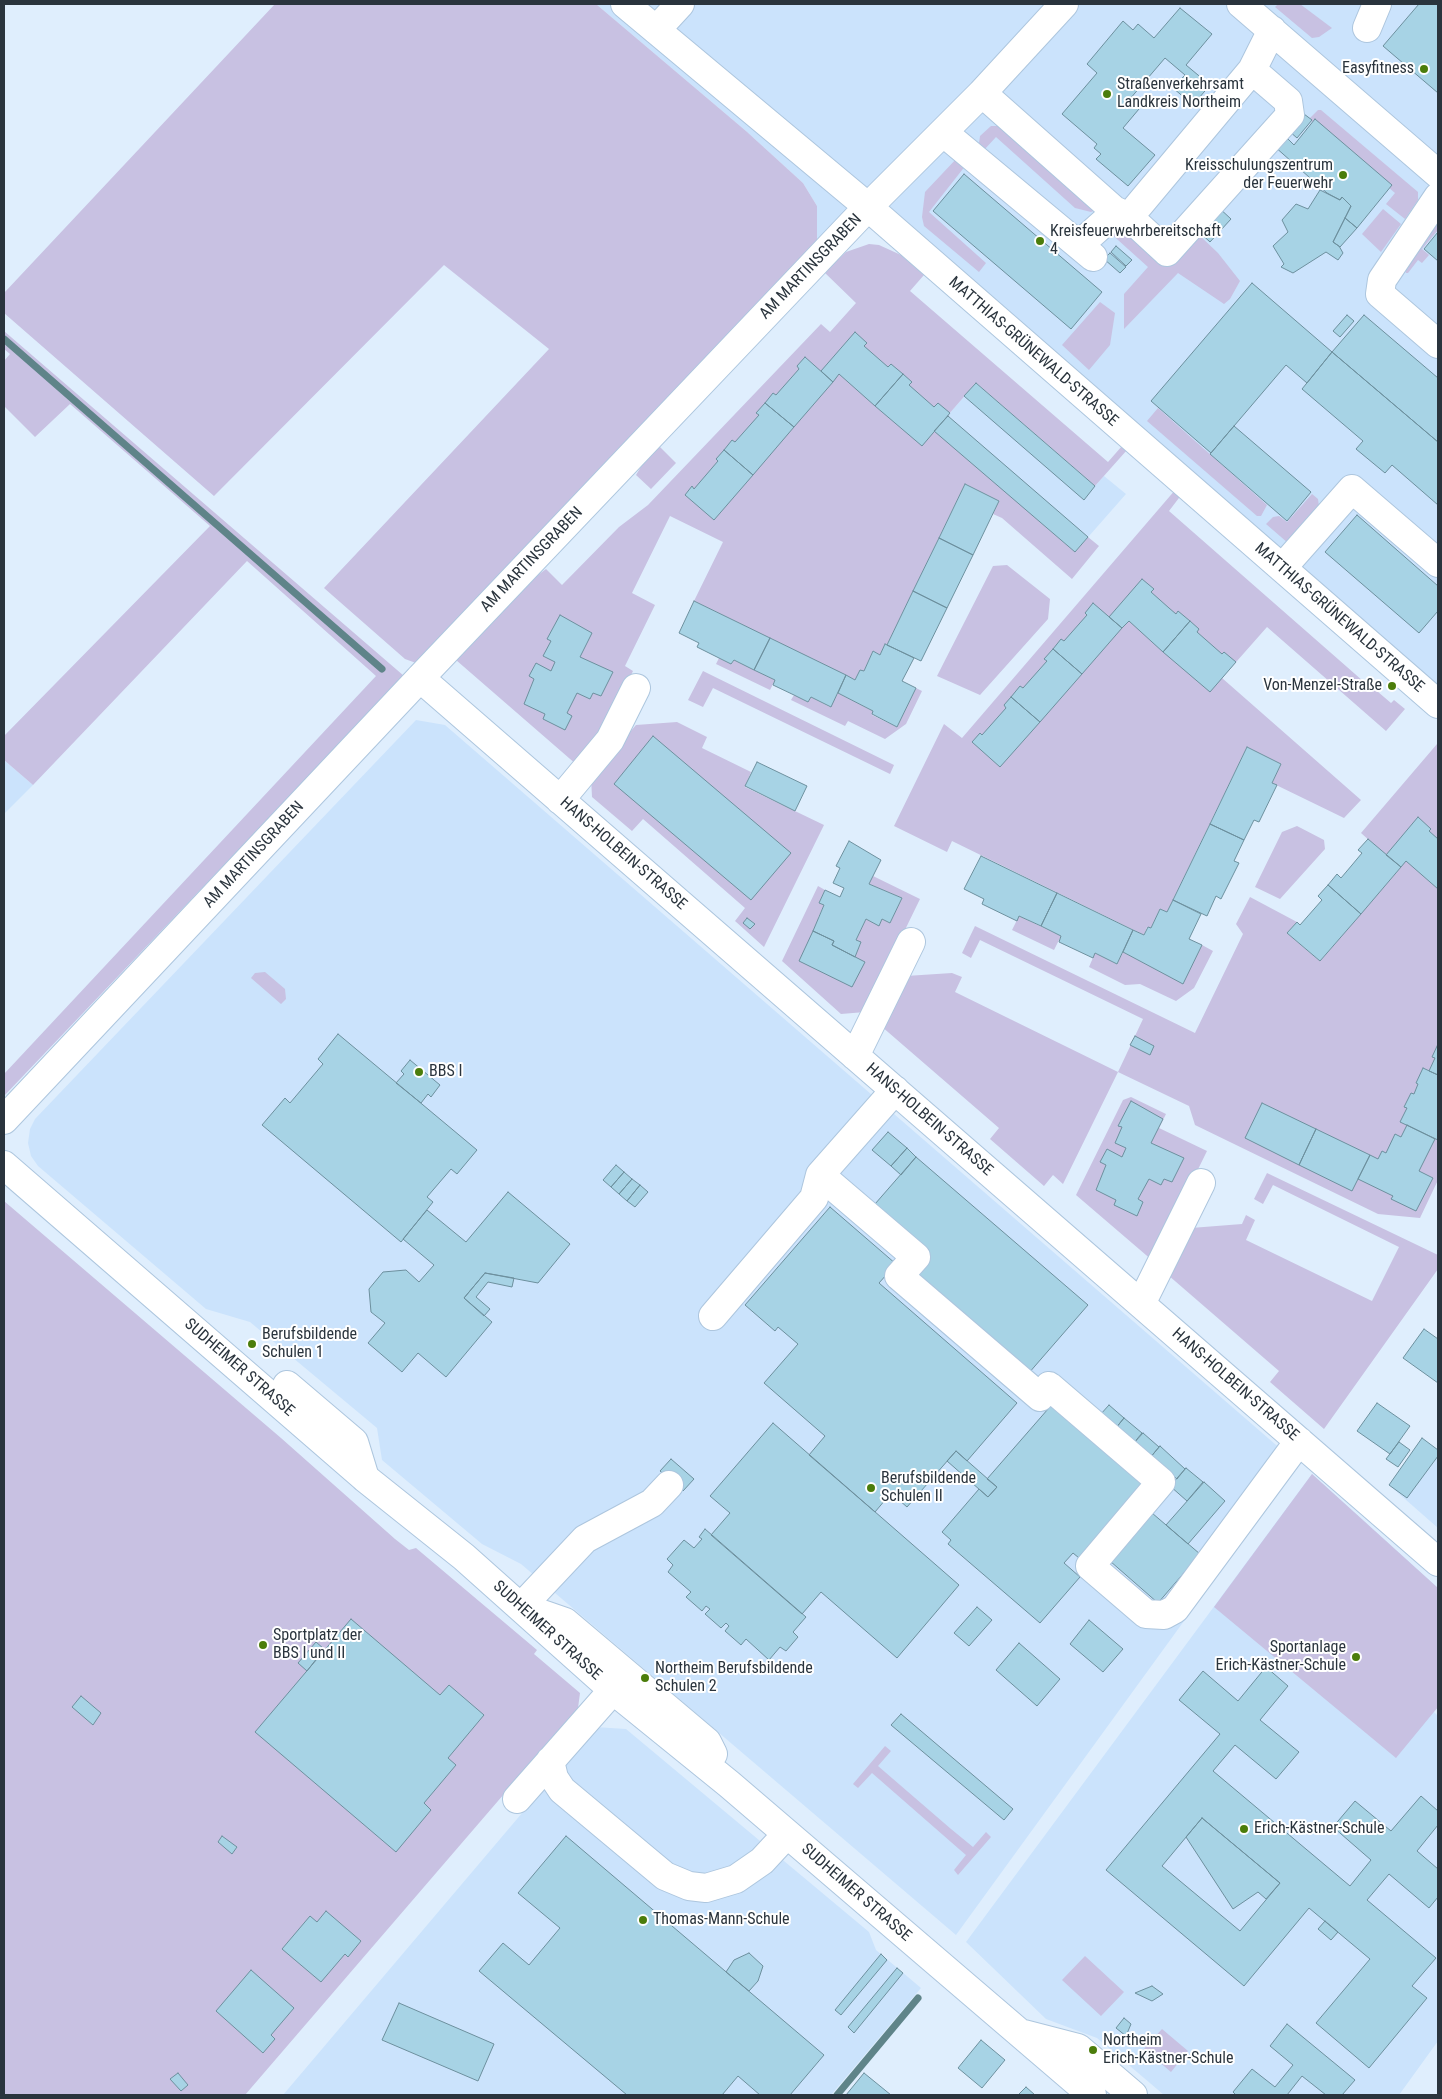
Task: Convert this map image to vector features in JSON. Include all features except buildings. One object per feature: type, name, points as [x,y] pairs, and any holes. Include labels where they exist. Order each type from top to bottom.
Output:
[{"type":"street","name":"MATTHIAS-GRÜNEWALD-STRASSE","points":[[625,4],[868,207],[1438,704]]},
{"type":"street","points":[[656,30],[680,4]]},
{"type":"street","name":"AM MARTINSGRABEN","points":[[4,1120],[420,678],[868,207],[944,133],[1064,4]]},
{"type":"street","points":[[1241,4],[1438,174]]},
{"type":"street","points":[[1367,28],[1377,4]]},
{"type":"street","points":[[944,133],[1086,251],[1107,220],[1121,214],[1252,70],[1272,30]]},
{"type":"street","points":[[982,93],[1167,252],[1290,115],[1288,101],[1252,70]]},
{"type":"street","points":[[1438,197],[1382,280],[1380,294],[1438,344]]},
{"type":"street","points":[[1282,568],[1352,489],[1438,563]]},
{"type":"street","name":"HANS-HOLBEIN-STRASSE","points":[[420,678],[1438,1562]]},
{"type":"street","points":[[560,800],[610,740],[636,688]]},
{"type":"street","points":[[855,1056],[911,942]]},
{"type":"street","points":[[713,1316],[814,1198],[820,1175],[895,1090]]},
{"type":"street","name":"SUDHEIMER STRASSE","points":[[4,1165],[366,1478],[521,1607],[613,1690],[729,1784],[1092,2095]]},
{"type":"street","points":[[820,1175],[916,1257],[899,1276],[1040,1397],[1049,1386],[1161,1482],[1090,1566],[1146,1614],[1164,1615],[1174,1609],[1299,1441]]},
{"type":"street","points":[[1142,1304],[1201,1183]]},
{"type":"street","points":[[669,1485],[652,1503],[585,1539],[521,1607],[565,1622],[692,1729],[707,1742],[729,1784]]},
{"type":"street","points":[[517,1799],[613,1690]]},
{"type":"street","points":[[550,1761],[554,1778],[562,1790],[666,1876],[689,1886],[706,1888],[736,1879],[762,1861],[788,1834]]},
{"type":"street","points":[[1018,2033],[1078,2048],[1133,2095]]},
{"type":"shaded area","points":[[275,4],[596,4],[746,131],[803,183],[817,206],[817,240],[416,663],[405,659],[324,588],[549,349],[444,265],[214,496],[4,313],[4,293]]},
{"type":"shaded area","points":[[596,4],[1438,4],[1438,695],[865,197],[821,244],[817,240],[817,206],[803,183],[746,131]]},
{"type":"shaded area","points":[[1278,4],[1300,4],[1332,28],[1319,37],[1312,38],[1275,7]]},
{"type":"shaded area","points":[[1318,110],[1321,110],[1418,192],[1418,200],[1405,219],[1386,204],[1395,193],[1309,119]]},
{"type":"shaded area","points":[[991,126],[1005,126],[1101,208],[1091,212],[1075,208],[996,137],[984,150],[979,143],[980,136]]},
{"type":"shaded area","points":[[958,157],[966,165],[929,212],[986,263],[979,272],[924,226],[922,217],[925,192]]},
{"type":"shaded area","points":[[1383,209],[1401,224],[1381,252],[1362,234]]},
{"type":"shaded area","points":[[1438,214],[1438,230],[1422,249],[1429,255],[1422,263],[1418,260],[1406,273],[1404,268]]},
{"type":"shaded area","points":[[1116,221],[1170,264],[1198,234],[1218,253],[1240,281],[1230,299],[1224,304],[1178,273],[1124,329],[1124,294],[1148,267],[1108,231]]},
{"type":"shaded area","points":[[869,244],[879,245],[901,255],[924,275],[910,291],[1108,462],[1122,446],[1127,450],[1095,486],[976,383],[935,430],[1075,552],[1088,537],[1099,546],[1072,579],[1002,518],[993,514],[999,501],[965,484],[887,645],[885,644],[880,655],[873,651],[864,671],[860,670],[855,680],[694,601],[723,542],[670,516],[632,593],[655,605],[625,666],[633,671],[601,738],[577,765],[456,660],[530,581],[546,569],[562,585],[619,527],[648,505],[821,324],[830,332],[856,303],[824,272],[846,252]]},
{"type":"shaded area","points":[[1100,302],[1115,313],[1110,345],[1089,370],[1062,345]]},
{"type":"shaded area","points":[[4,331],[404,676],[4,1096],[4,1074],[376,676],[247,561],[33,785],[4,760],[4,736],[210,526],[70,404],[35,437],[4,406],[4,361],[10,354],[4,349]]},
{"type":"shaded area","points":[[976,383],[1095,486],[1104,476],[1126,494],[1075,552],[934,431]]},
{"type":"shaded area","points":[[1158,408],[1267,505],[1261,516],[1257,516],[1147,421]]},
{"type":"shaded area","points":[[659,446],[676,463],[651,489],[636,475],[645,460]]},
{"type":"shaded area","points":[[1176,489],[1182,494],[1169,511],[1363,681],[1391,703],[1394,700],[1405,709],[1386,731],[1267,627],[1222,678],[1361,800],[1344,818],[1272,783],[1281,764],[1247,747],[1167,912],[1160,909],[1151,928],[1147,927],[1144,935],[952,841],[947,852],[894,826],[944,724],[962,738]]},
{"type":"shaded area","points":[[1312,494],[1318,499],[1319,506],[1288,543],[1266,524],[1273,517],[1279,516],[1287,522]]},
{"type":"shaded area","points":[[1007,565],[1050,599],[1048,619],[980,695],[937,676],[993,566]]},
{"type":"shaded area","points":[[719,658],[731,664],[734,660],[775,680],[770,690],[716,664]]},
{"type":"shaded area","points":[[703,671],[894,765],[890,774],[713,688],[703,707],[688,700]]},
{"type":"shaded area","points":[[916,688],[922,691],[906,724],[885,739],[848,721],[845,726],[791,700],[794,695],[808,702],[811,697],[830,707],[838,693],[873,711],[872,715],[897,727]]},
{"type":"shaded area","points":[[416,720],[445,725],[1298,1464],[956,1935],[521,1564],[482,1544],[382,1460],[377,1428],[250,1322],[206,1309],[38,1166],[31,1156],[28,1143],[30,1129],[35,1119]]},
{"type":"shaded area","points":[[677,722],[707,737],[702,748],[751,772],[745,787],[824,825],[764,947],[735,921],[745,908],[643,819],[632,831],[592,797],[591,777],[636,725]]},
{"type":"shaded area","points":[[1437,744],[1438,1180],[1420,1218],[1378,1214],[1195,1125],[1189,1106],[1118,1072],[1143,1019],[980,940],[971,958],[962,953],[975,926],[1195,1033],[1243,934],[1236,924],[1250,897],[1297,922],[1287,933],[1320,961],[1400,868],[1361,833]]},
{"type":"shaded area","points":[[4,760],[33,785],[4,814]]},
{"type":"shaded area","points":[[1297,826],[1324,840],[1325,849],[1280,899],[1255,887],[1282,832]]},
{"type":"shaded area","points":[[873,876],[920,899],[865,1012],[841,1014],[782,961],[818,886],[825,890],[819,903],[824,905],[818,918],[855,956],[861,943],[856,940],[866,919],[879,925],[882,919],[890,923],[902,898],[869,884]]},
{"type":"shaded area","points":[[1019,916],[1061,936],[1054,950],[1012,930]]},
{"type":"shaded area","points":[[1202,945],[1213,951],[1194,988],[1176,1001],[1140,984],[1125,985],[1089,967],[1095,953],[1117,964],[1123,952],[1183,983]]},
{"type":"shaded area","points":[[265,972],[285,989],[286,999],[281,1004],[251,978],[255,973]]},
{"type":"shaded area","points":[[952,973],[962,977],[955,992],[1118,1072],[1063,1184],[1053,1175],[1044,1186],[990,1139],[999,1128],[881,1026],[906,976]]},
{"type":"shaded area","points":[[1131,1097],[1166,1114],[1159,1128],[1207,1151],[1153,1261],[1076,1195],[1123,1100]]},
{"type":"shaded area","points":[[1267,1173],[1438,1255],[1438,1269],[1324,1429],[1270,1382],[1279,1371],[1168,1275],[1191,1228],[1242,1224],[1246,1215],[1255,1220],[1246,1240],[1372,1301],[1399,1247],[1273,1185],[1263,1204],[1254,1199]]},
{"type":"shaded area","name":"Sportplatz der BBS I und II","points":[[4,1201],[281,1438],[395,1539],[409,1550],[416,1548],[537,1650],[534,1654],[580,1693],[578,1708],[245,2095],[4,2095]]},
{"type":"shaded area","points":[[1422,1438],[1438,1450],[1438,1528],[1389,1485]]},
{"type":"shaded area","name":"Erich-Kästner-Schule","points":[[1312,1474],[1438,1588],[1438,1707],[1434,1712],[1438,1716],[1438,2041],[1399,2095],[1164,2095],[1097,2038],[1046,2019],[966,1942]]},
{"type":"shaded area","name":"Sportanlage Erich-Kästner-Schule","points":[[1312,1474],[1438,1588],[1438,1707],[1396,1758],[1214,1607]]},
{"type":"shaded area","name":"Thomas-Mann-Schule","points":[[595,1727],[626,1729],[869,1932],[876,1950],[921,1988],[831,2095],[283,2095]]},
{"type":"shaded area","points":[[885,1746],[891,1751],[878,1766],[951,1829],[973,1847],[986,1832],[991,1837],[958,1875],[954,1870],[966,1855],[872,1773],[858,1788],[853,1784]]},
{"type":"shaded area","points":[[1085,1956],[1124,1992],[1101,2016],[1062,1980]]},
{"type":"shaded area","points":[[1162,2029],[1188,2051],[1171,2072],[1144,2049]]},
{"type":"waterway","points":[[4,339],[382,669]]},
{"type":"waterway","points":[[837,2095],[918,1998]]},
{"type":"place","name":"Easyfitness","points":[[1424,69]]},
{"type":"place","name":"Straßenverkehrsamt Landkreis Northeim","points":[[1107,94]]},
{"type":"place","name":"Kreisschulungszentrum der Feuerwehr","points":[[1343,175]]},
{"type":"place","name":"Kreisfeuerwehrbereitschaft 4","points":[[1040,241]]},
{"type":"place","name":"Von-Menzel-Straße","points":[[1392,686]]},
{"type":"place","name":"BBS I","points":[[419,1072]]},
{"type":"place","name":"Berufsbildende Schulen 1","points":[[252,1344]]},
{"type":"place","name":"Berufsbildende Schulen II","points":[[871,1488]]},
{"type":"place","name":"Sportplatz der BBS I und II","points":[[263,1645]]},
{"type":"place","name":"Sportanlage Erich-Kästner-Schule","points":[[1356,1657]]},
{"type":"place","name":"Northeim Berufsbildende Schulen 2","points":[[645,1678]]},
{"type":"place","name":"Erich-Kästner-Schule","points":[[1244,1829]]},
{"type":"place","name":"Thomas-Mann-Schule","points":[[643,1920]]},
{"type":"place","name":"Northeim Erich-Kästner-Schule","points":[[1093,2050]]}]
